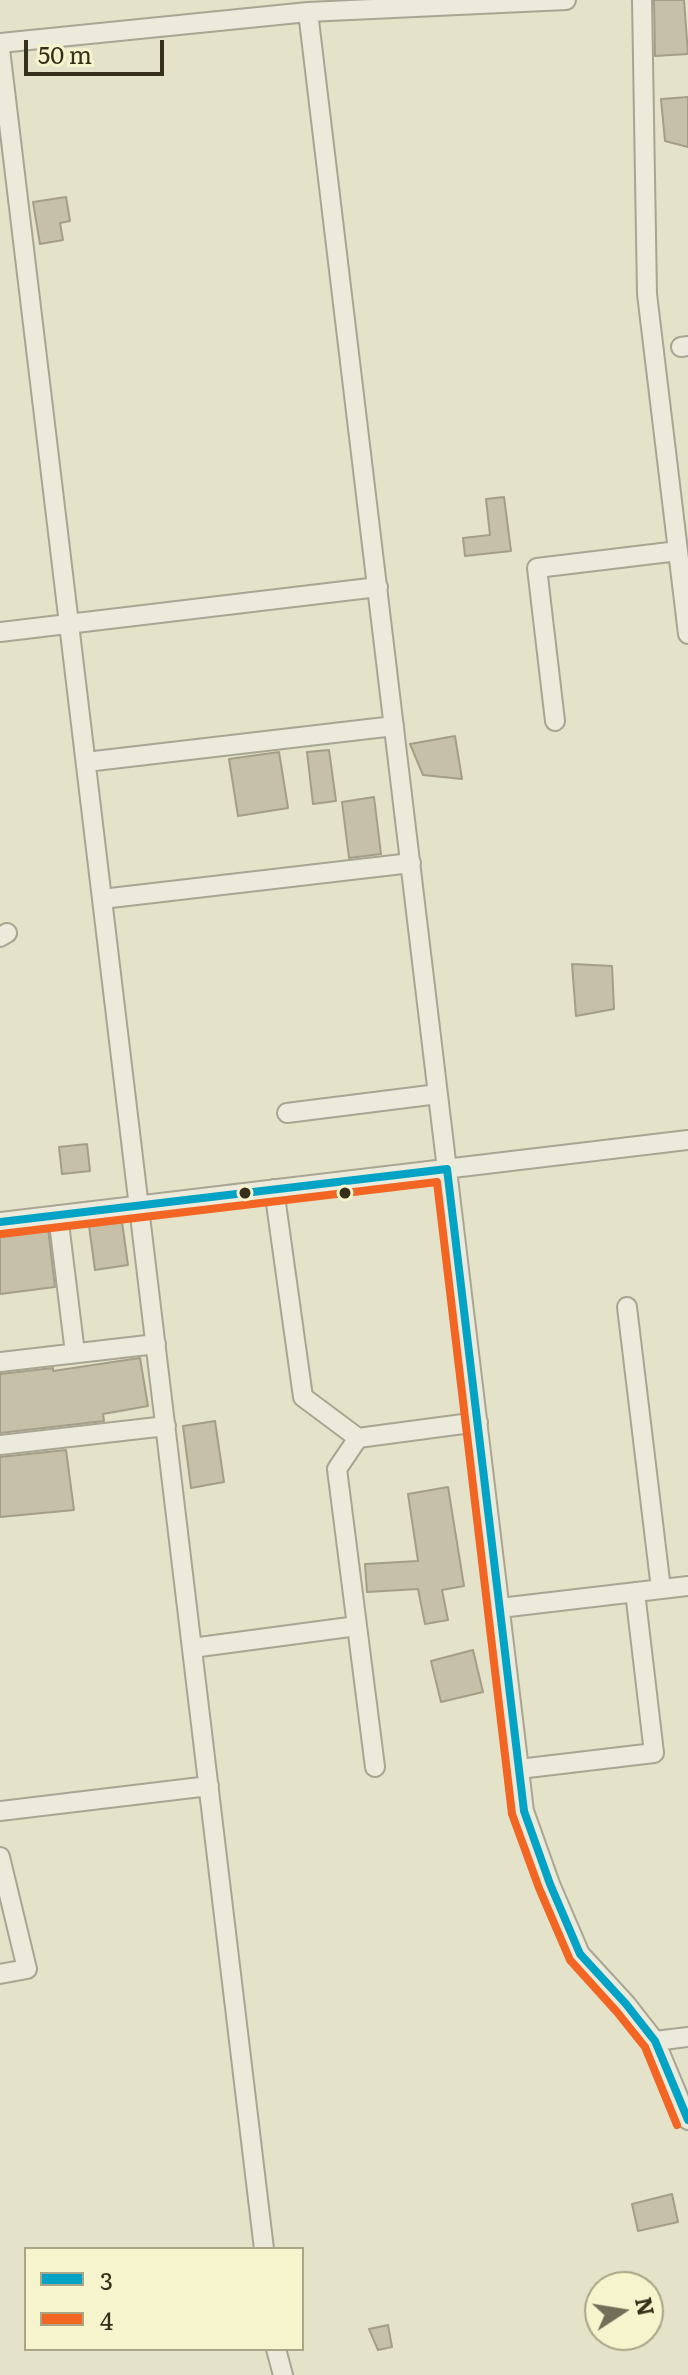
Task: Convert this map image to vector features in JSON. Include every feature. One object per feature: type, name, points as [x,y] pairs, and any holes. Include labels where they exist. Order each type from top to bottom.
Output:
[{"type":"street","points":[[0,43],[308,12],[566,0]]},
{"type":"street","points":[[642,0],[647,294],[688,634]]},
{"type":"street","points":[[308,12],[524,1811],[550,1884],[580,1954],[655,2041],[688,2120]]},
{"type":"street","points":[[0,49],[264,2247]]},
{"type":"street","points":[[555,721],[537,568],[678,551]]},
{"type":"street","points":[[0,632],[378,587]]},
{"type":"street","points":[[86,762],[394,726]]},
{"type":"street","points":[[102,899],[411,863]]},
{"type":"street","points":[[287,1113],[438,1094]]},
{"type":"street","points":[[0,1222],[688,1140]]},
{"type":"street","points":[[274,1189],[303,1397],[358,1438],[478,1422]]},
{"type":"street","points":[[58,1215],[75,1353]]},
{"type":"street","points":[[627,1307],[661,1589]]},
{"type":"street","points":[[0,1362],[156,1344]]},
{"type":"street","points":[[0,1445],[166,1426]]},
{"type":"street","points":[[358,1438],[337,1469],[375,1767]]},
{"type":"street","points":[[500,1608],[688,1586]]},
{"type":"street","points":[[519,1769],[654,1753],[635,1592]]},
{"type":"street","points":[[192,1648],[357,1626]]},
{"type":"street","points":[[0,1811],[209,1786]]},
{"type":"street","points":[[0,1857],[27,1969],[0,1974]]},
{"type":"street","points":[[655,2041],[688,2037]]},
{"type":"street","points":[[277,2351],[283,2375]]},
{"type":"building","points":[[654,0],[684,0],[688,54],[655,56]]},
{"type":"building","points":[[688,97],[688,147],[665,141],[661,99]]},
{"type":"building","points":[[66,197],[70,221],[60,223],[63,240],[40,244],[33,202]]},
{"type":"building","points":[[504,497],[511,551],[465,556],[463,538],[490,535],[486,499]]},
{"type":"building","points":[[455,736],[462,779],[423,775],[410,744]]},
{"type":"building","points":[[329,750],[336,801],[313,804],[307,752]]},
{"type":"building","points":[[279,752],[288,808],[238,816],[229,759]]},
{"type":"building","points":[[374,797],[381,854],[349,858],[342,802]]},
{"type":"building","points":[[572,964],[612,966],[614,1009],[576,1016]]},
{"type":"building","points":[[87,1144],[90,1171],[62,1174],[59,1147]]},
{"type":"building","points":[[122,1222],[128,1265],[95,1270],[89,1226]]},
{"type":"building","points":[[48,1228],[55,1287],[0,1294],[0,1234]]},
{"type":"building","points":[[140,1358],[148,1406],[103,1414],[104,1421],[0,1433],[0,1374],[53,1368],[53,1371]]},
{"type":"building","points":[[215,1421],[224,1482],[191,1488],[183,1426]]},
{"type":"building","points":[[66,1450],[74,1510],[0,1517],[0,1457]]},
{"type":"building","points":[[448,1487],[464,1586],[442,1590],[448,1620],[425,1624],[418,1589],[367,1592],[365,1564],[418,1561],[408,1494]]},
{"type":"building","points":[[473,1650],[483,1692],[441,1702],[431,1661]]},
{"type":"building","points":[[672,2194],[678,2222],[638,2231],[632,2204]]},
{"type":"building","points":[[388,2325],[392,2347],[378,2350],[369,2329]]},
{"type":"transit line","name":"3","points":[[447,1169],[524,1811],[550,1884],[580,1954],[655,2041],[688,2120]]},
{"type":"transit line","name":"3","points":[[0,1222],[447,1169]]},
{"type":"transit line","name":"4","points":[[1,1234],[437,1182],[512,1814],[570,1960],[645,2047],[677,2125]]}]
